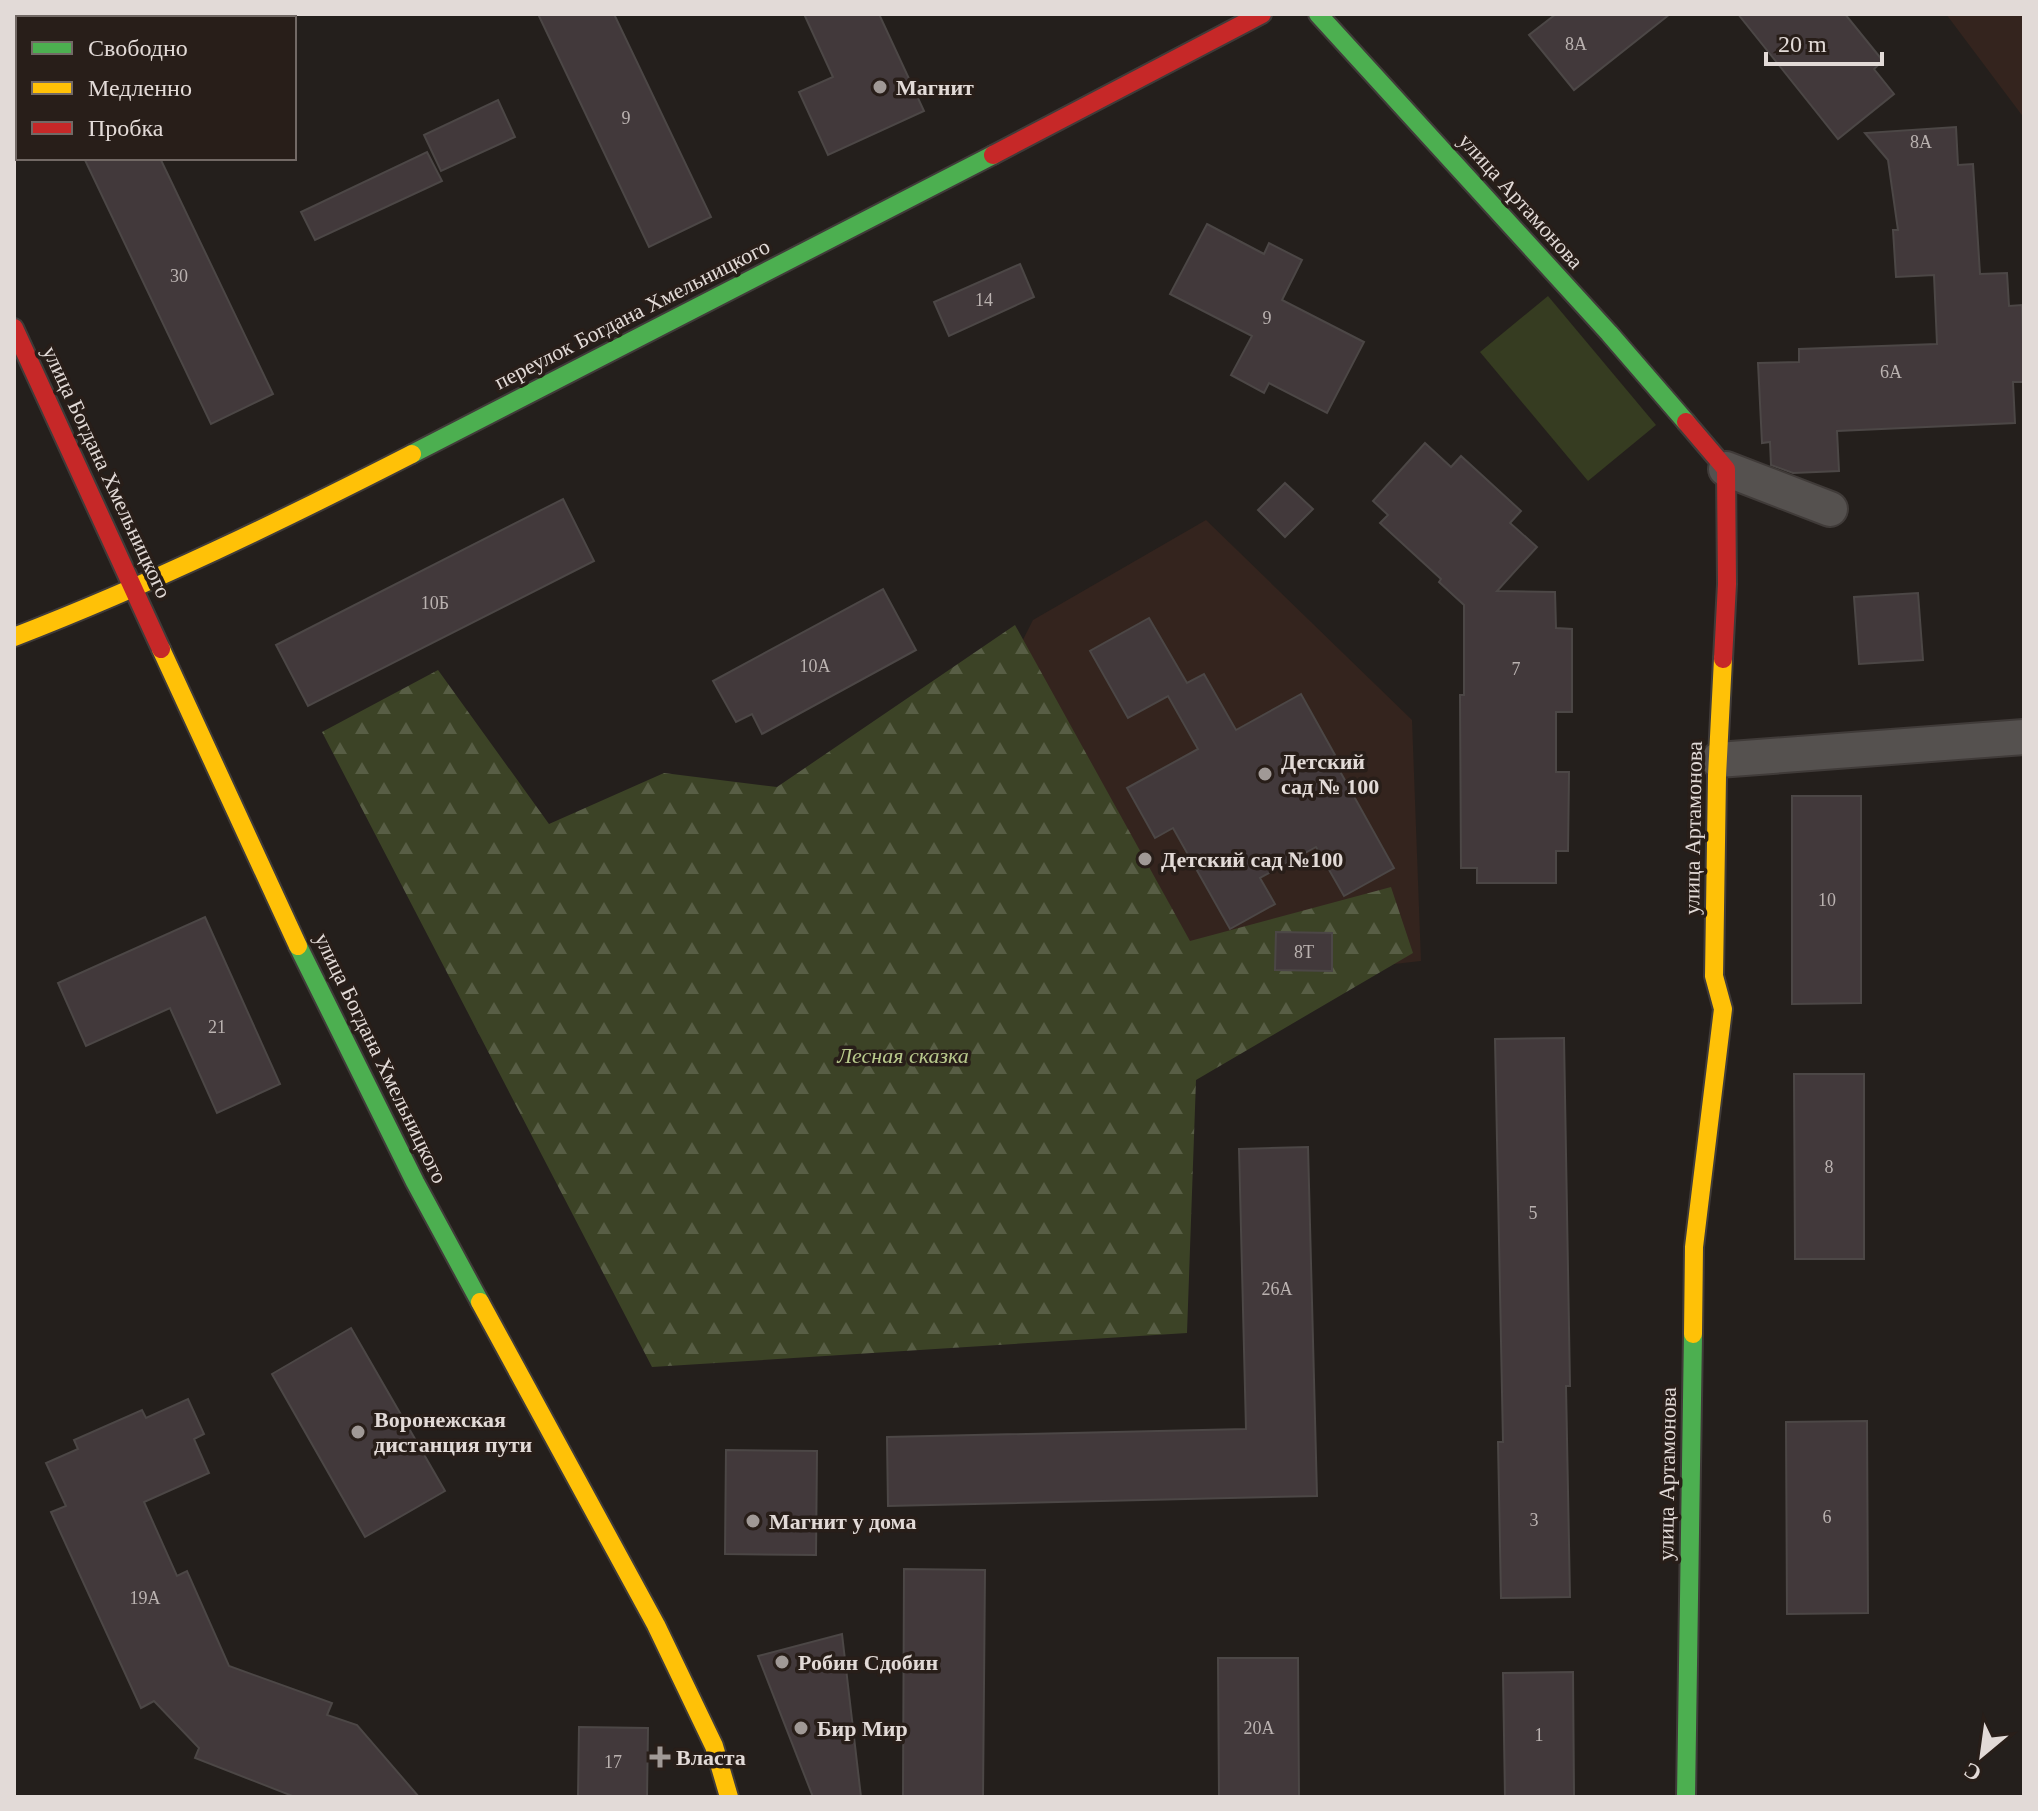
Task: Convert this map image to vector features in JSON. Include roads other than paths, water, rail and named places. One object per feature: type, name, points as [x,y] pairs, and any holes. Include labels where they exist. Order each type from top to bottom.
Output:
[{"type":"street","name":"переулок Богдана Хмельницкого","points":[[14,637],[97,607],[180,569],[405,457],[1262,14]]},
{"type":"street","name":"улица Артамонова","points":[[1318,14],[1609,333],[1726,469],[1727,584],[1718,760],[1714,976],[1723,1009],[1694,1247],[1686,1797]]},
{"type":"street","name":"улица Богдана Хмельницкого","points":[[14,328],[278,905],[401,1155],[656,1625],[714,1746],[729,1797]]},
{"type":"street","points":[[1726,469],[1830,509]]},
{"type":"street","points":[[1718,760],[2024,737]]},
{"type":"place","name":"Магнит","points":[[880,87]]},
{"type":"place","name":"Детский сад № 100","points":[[1265,774]]},
{"type":"place","name":"Детский сад №100","points":[[1145,859]]},
{"type":"place","name":"Воронежская дистанция пути","points":[[358,1432]]},
{"type":"place","name":"Магнит у дома","points":[[753,1521]]},
{"type":"place","name":"Робин Сдобин","points":[[782,1662]]},
{"type":"place","name":"Бир Мир","points":[[801,1728]]},
{"type":"place","name":"Власта","points":[[660,1757]]},
{"type":"park label","name":"Лесная сказка","points":[[903,1055]]}]
